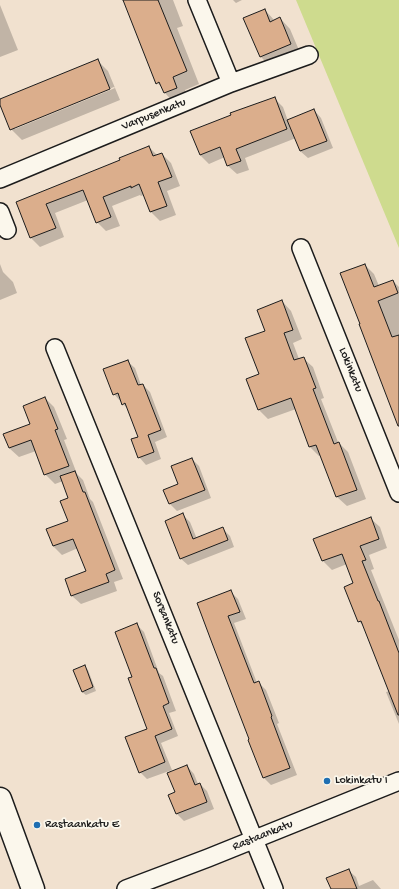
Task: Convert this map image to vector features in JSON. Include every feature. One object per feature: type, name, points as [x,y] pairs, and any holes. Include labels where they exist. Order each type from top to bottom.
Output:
[{"type":"street","points":[[197,0],[231,84]]},
{"type":"street","name":"Varpusenkatu","points":[[0,179],[231,84],[309,55]]},
{"type":"street","points":[[0,212],[7,230]]},
{"type":"street","name":"Lokinkatu","points":[[301,248],[399,493]]},
{"type":"street","name":"Sorsankatu","points":[[55,348],[274,889]]},
{"type":"street","name":"Rastaankatu","points":[[126,889],[254,840],[399,781]]},
{"type":"street","points":[[0,799],[33,889]]},
{"type":"green space","points":[[296,0],[399,0],[399,248]]},
{"type":"building","points":[[123,0],[158,0],[187,71],[173,77],[177,88],[164,93],[159,82],[156,84]]},
{"type":"building","points":[[265,9],[270,22],[280,17],[291,44],[260,57],[243,18]]},
{"type":"building","points":[[98,59],[110,89],[10,130],[0,105],[0,99]]},
{"type":"building","points":[[275,97],[287,129],[236,149],[241,161],[227,166],[220,147],[200,155],[190,131],[231,115],[230,113]]},
{"type":"building","points":[[314,109],[327,141],[300,151],[287,120]]},
{"type":"building","points":[[149,146],[153,156],[162,153],[172,177],[158,182],[167,206],[150,212],[139,184],[103,197],[111,217],[96,223],[83,190],[46,204],[56,228],[30,238],[16,202],[120,160],[119,158]]},
{"type":"building","points":[[365,264],[374,287],[393,280],[398,293],[378,301],[392,337],[399,335],[399,426],[340,273]]},
{"type":"building","points":[[282,300],[293,330],[284,333],[294,360],[304,357],[316,388],[313,389],[334,444],[339,442],[357,490],[336,497],[316,445],[309,447],[291,398],[258,410],[246,379],[259,374],[245,338],[265,331],[257,310]]},
{"type":"building","points":[[128,360],[138,385],[143,384],[161,430],[148,435],[154,452],[138,458],[131,439],[138,437],[125,403],[122,405],[118,393],[113,395],[103,369]]},
{"type":"building","points":[[45,397],[58,429],[55,430],[69,466],[44,475],[31,440],[9,448],[3,434],[30,424],[23,406]]},
{"type":"building","points":[[192,458],[205,490],[169,504],[163,490],[178,484],[171,466]]},
{"type":"building","points":[[75,471],[83,492],[85,492],[115,570],[106,574],[109,582],[71,596],[65,579],[86,571],[73,539],[53,546],[46,529],[68,521],[60,501],[68,498],[60,476]]},
{"type":"building","points":[[183,513],[193,539],[223,527],[228,540],[180,559],[165,521]]},
{"type":"building","points":[[371,517],[379,539],[360,546],[366,560],[362,561],[399,653],[399,715],[361,621],[358,622],[344,587],[353,583],[342,554],[322,561],[313,539]]},
{"type":"building","points":[[231,590],[240,612],[228,616],[254,683],[259,681],[290,768],[263,778],[197,603]]},
{"type":"building","points":[[137,623],[169,703],[163,706],[172,729],[155,736],[165,762],[139,773],[125,737],[147,729],[128,678],[132,677],[115,632]]},
{"type":"building","points":[[85,665],[93,687],[82,692],[73,670]]},
{"type":"building","points":[[187,765],[195,785],[200,783],[207,802],[176,814],[168,795],[175,792],[167,773]]},
{"type":"building","points":[[349,869],[357,889],[331,889],[326,878]]},
{"type":"place","name":"Lokinkatu I","points":[[327,781]]},
{"type":"place","name":"Rastaankatu E","points":[[37,825]]}]
